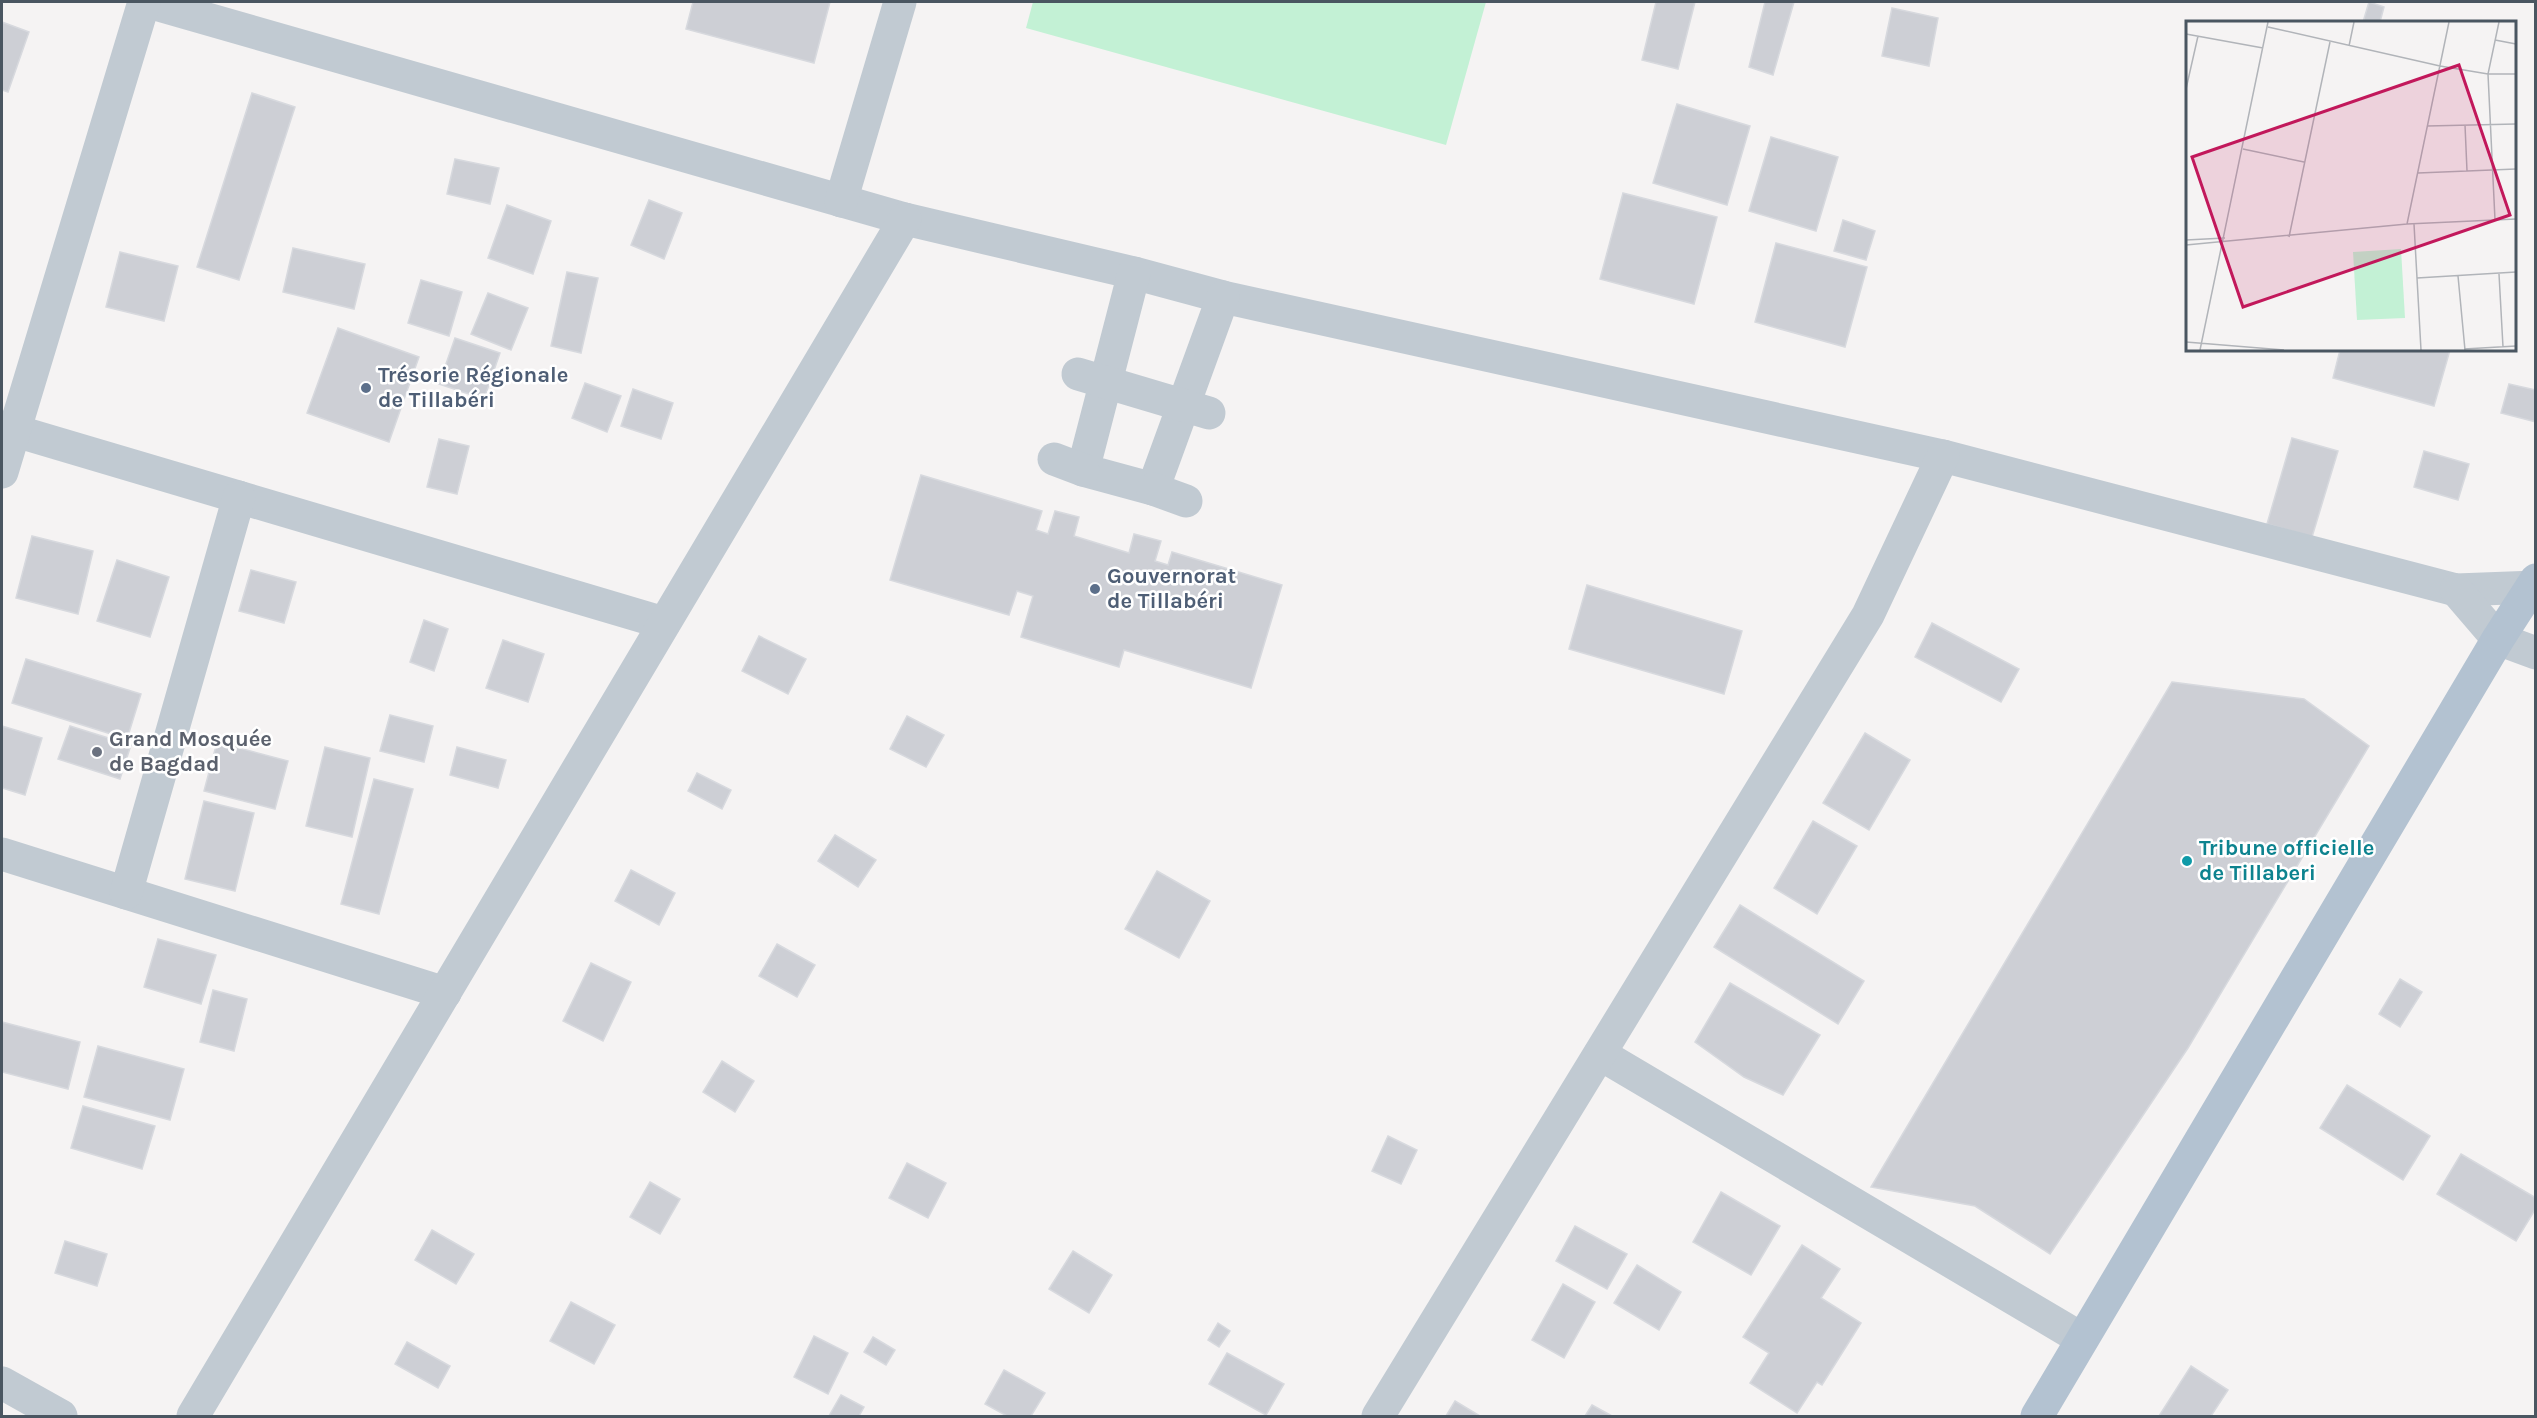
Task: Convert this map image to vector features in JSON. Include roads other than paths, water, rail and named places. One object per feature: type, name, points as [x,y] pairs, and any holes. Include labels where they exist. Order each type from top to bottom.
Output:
[{"type":"main road","points":[[2037,1416],[2498,639],[2534,584]]},
{"type":"street","points":[[2,472],[7,429],[146,2],[905,219],[1134,273],[1223,297],[1943,456],[2456,591],[2534,584]]},
{"type":"street","points":[[841,201],[900,2]]},
{"type":"street","points":[[193,1416],[905,219]]},
{"type":"street","points":[[1134,273],[1093,378],[1069,465],[1186,501]]},
{"type":"street","points":[[1153,489],[1196,409],[1223,297]]},
{"type":"street","points":[[1093,378],[1196,409]]},
{"type":"street","points":[[7,429],[664,623]]},
{"type":"street","points":[[1378,1416],[1868,615],[1943,456]]},
{"type":"street","points":[[126,893],[239,498]]},
{"type":"street","points":[[2456,591],[2498,639],[2535,653]]},
{"type":"street","points":[[2,854],[446,993]]},
{"type":"street","points":[[1600,1054],[2082,1339]]},
{"type":"street","points":[[2,1383],[61,1416]]},
{"type":"place","name":"Trésorie Régionale de Tillabéri","points":[[366,388]]},
{"type":"place","name":"Gouvernorat de Tillabéri","points":[[1095,589]]},
{"type":"place","name":"Grand Mosquée de Bagdad","points":[[97,752]]},
{"type":"place","name":"Tribune officielle de Tillaberi","points":[[2187,861]]}]
